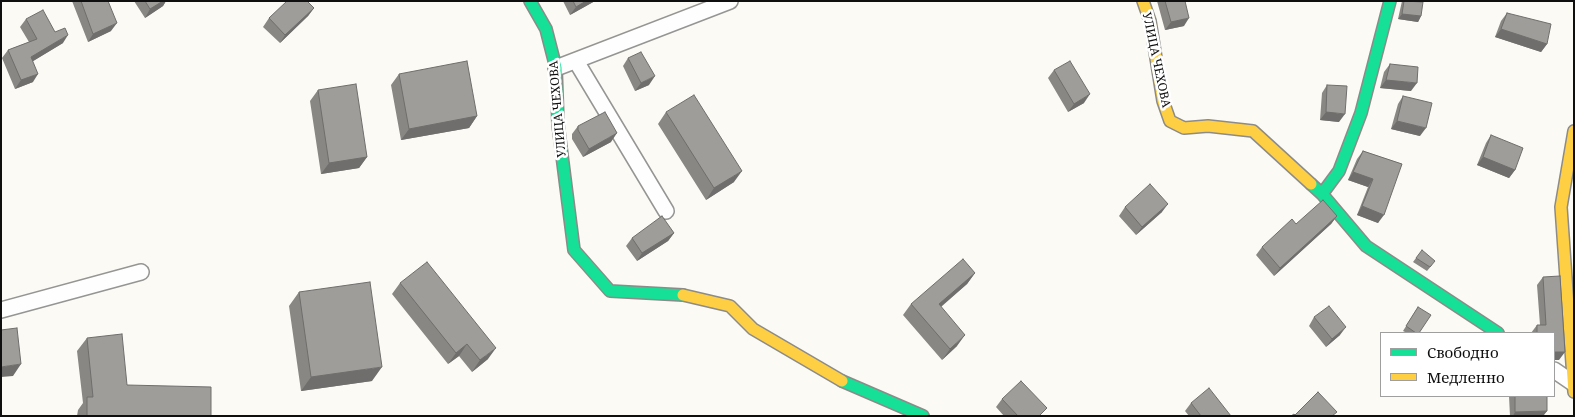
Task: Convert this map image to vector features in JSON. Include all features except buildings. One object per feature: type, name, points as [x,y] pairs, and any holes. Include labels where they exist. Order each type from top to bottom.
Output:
[{"type":"street","name":"УЛИЦА ЧЕХОВА","points":[[530,1],[546,29],[556,68],[558,124],[574,250],[610,291],[684,296],[730,306],[753,329],[839,378],[923,416]]},
{"type":"street","points":[[556,68],[730,1]]},
{"type":"street","name":"УЛИЦА ЧЕХОВА","points":[[1143,1],[1150,21],[1163,101],[1170,121],[1184,128],[1208,126],[1253,131],[1322,194],[1366,246],[1496,332]]},
{"type":"street","points":[[1322,194],[1339,171],[1361,113],[1390,1]]},
{"type":"street","name":"УЛИЦА ЧЕХОВА","points":[[576,60],[666,211]]},
{"type":"street","points":[[1573,387],[1561,207],[1574,131]]},
{"type":"street","points":[[1,310],[141,272]]},
{"type":"street","points":[[1555,371],[1573,387]]},
{"type":"traffic: fast","points":[[530,1],[546,29],[556,68],[558,124],[574,250],[610,291],[683,295]]},
{"type":"traffic: fast","points":[[1322,194],[1339,171],[1361,113],[1390,1]]},
{"type":"traffic: fast","points":[[1311,184],[1322,194],[1366,246],[1496,332]]},
{"type":"traffic: fast","points":[[842,381],[923,416]]},
{"type":"traffic: slow","points":[[1143,1],[1150,21],[1163,101],[1170,121],[1184,128],[1208,126],[1253,131],[1311,184]]},
{"type":"traffic: slow","points":[[1574,131],[1561,207],[1574,392]]},
{"type":"traffic: slow","points":[[683,295],[730,306],[753,329],[842,381]]}]
